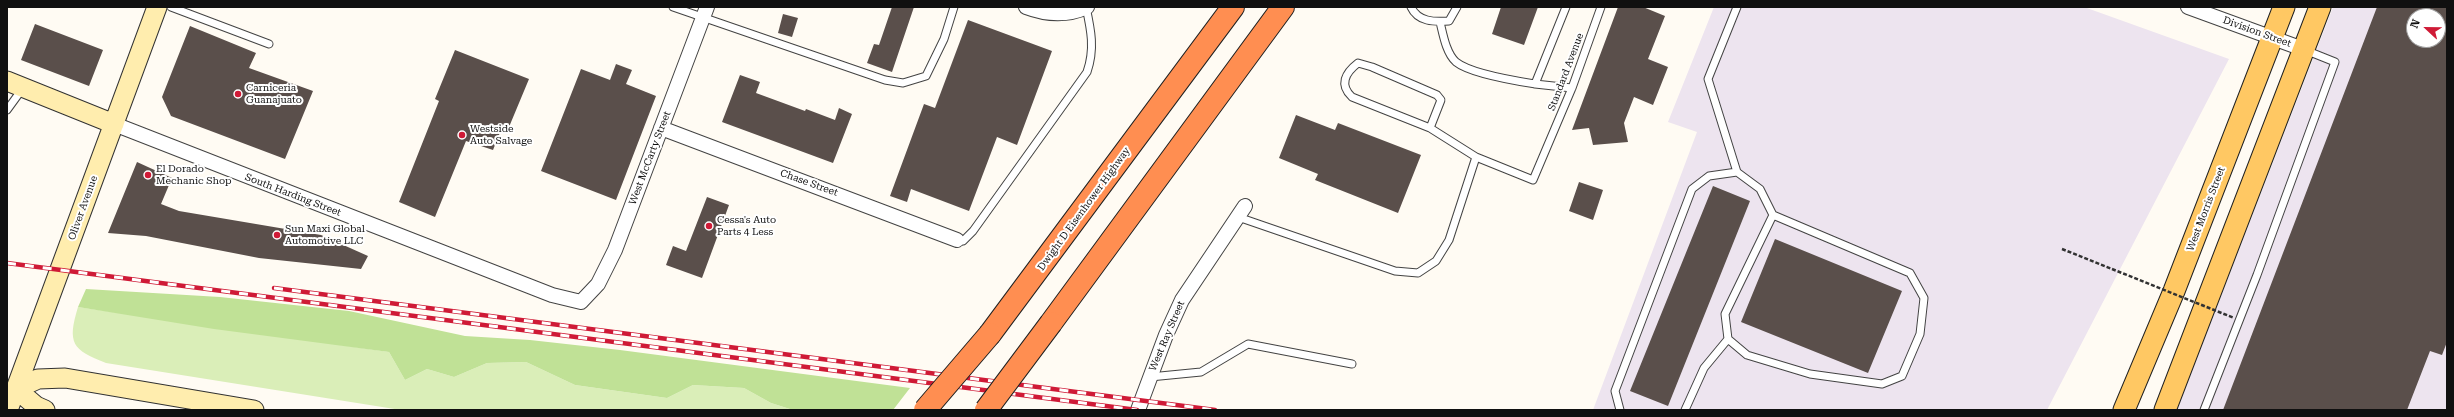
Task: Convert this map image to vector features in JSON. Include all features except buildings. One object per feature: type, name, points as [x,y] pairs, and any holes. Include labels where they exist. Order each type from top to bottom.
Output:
[{"type":"highway","name":"Dwight D Eisenhower Highway","points":[[934,410],[990,334],[1006,315],[1233,7]]},
{"type":"highway","points":[[986,410],[1283,7]]},
{"type":"highway","points":[[925,410],[990,334]]},
{"type":"main road","name":"West Morris Street","points":[[2124,410],[2174,291],[2284,7]]},
{"type":"main road","points":[[2165,410],[2320,7]]},
{"type":"street","name":"Oliver Avenue","points":[[8,410],[157,7]]},
{"type":"street","points":[[1026,7],[1042,12],[1069,12],[1086,7]]},
{"type":"street","name":"Division Street","points":[[2188,7],[2303,49]]},
{"type":"street","name":"West McCarty Street","points":[[582,302],[598,284],[615,250],[705,13]]},
{"type":"street","name":"South Harding Street","points":[[15,84],[552,295],[582,302]]},
{"type":"street","name":"Chase Street","points":[[661,128],[957,240]]},
{"type":"street","name":"West Ray Street","points":[[1138,410],[1182,300],[1241,211]]},
{"type":"street","points":[[45,410],[36,406],[16,389],[38,379],[59,378],[254,410]]},
{"type":"lane","points":[[171,7],[269,44]]},
{"type":"lane","points":[[673,7],[705,13],[885,80],[903,84],[926,76],[944,40],[954,7]]},
{"type":"lane","points":[[957,240],[967,239],[1087,72],[1092,48],[1092,34],[1086,7]]},
{"type":"lane","points":[[1411,7],[1414,13],[1428,22],[1449,21],[1457,7]]},
{"type":"lane","points":[[1534,84],[1566,7]]},
{"type":"lane","name":"Standard Avenue","points":[[1476,157],[1533,180],[1572,88],[1601,7]]},
{"type":"lane","points":[[1737,7],[1708,79],[1737,172],[1760,189],[1773,215],[1910,273],[1924,298],[1920,334],[1902,376],[1882,384],[1810,374],[1747,355],[1728,339],[1725,314],[1773,215]]},
{"type":"lane","points":[[1440,22],[1445,43],[1456,62],[1491,77],[1572,88]]},
{"type":"lane","points":[[2204,410],[2257,275],[2335,62],[2303,49]]},
{"type":"lane","points":[[1241,211],[1395,270],[1418,273],[1436,261],[1449,240],[1476,157],[1430,128],[1352,97],[1345,91],[1343,84],[1348,70],[1358,63],[1372,67],[1437,94],[1441,100],[1430,128]]},
{"type":"lane","points":[[7,110],[15,84]]},
{"type":"lane","points":[[1620,410],[1615,391],[1692,189],[1709,176],[1737,172]]},
{"type":"lane","points":[[1685,410],[1704,368],[1728,339]]},
{"type":"lane","points":[[1150,377],[1201,372],[1248,344],[1352,364]]},
{"type":"path","points":[[2062,249],[2234,318]]},
{"type":"shaded area","points":[[1714,7],[2084,7],[2229,59],[2047,410],[1593,410],[1697,132],[1668,122]]},
{"type":"shaded area","points":[[2333,7],[2447,7],[2447,410],[2177,410]]},
{"type":"green space","points":[[86,289],[220,297],[349,311],[465,336],[530,340],[620,350],[910,388],[893,410],[793,410],[771,403],[744,388],[693,385],[667,398],[575,385],[526,362],[487,363],[454,377],[427,369],[405,380],[389,352],[214,329],[78,307]]},
{"type":"green space","points":[[78,307],[389,352],[405,380],[427,369],[454,377],[487,363],[526,362],[575,385],[667,398],[693,385],[744,388],[771,403],[793,410],[401,410],[106,363],[86,354],[75,344],[73,329]]},
{"type":"railway","points":[[7,263],[1137,410]]},
{"type":"railway","points":[[274,288],[1215,410]]},
{"type":"place","name":"Carniceria Guanajuato","points":[[238,94]]},
{"type":"place","name":"Westside Auto Salvage","points":[[462,135]]},
{"type":"place","name":"El Dorado Mechanic Shop","points":[[148,175]]},
{"type":"place","name":"Cessa's Auto Parts 4 Less","points":[[709,226]]},
{"type":"place","name":"Sun Maxi Global Automotive LLC","points":[[277,235]]}]
